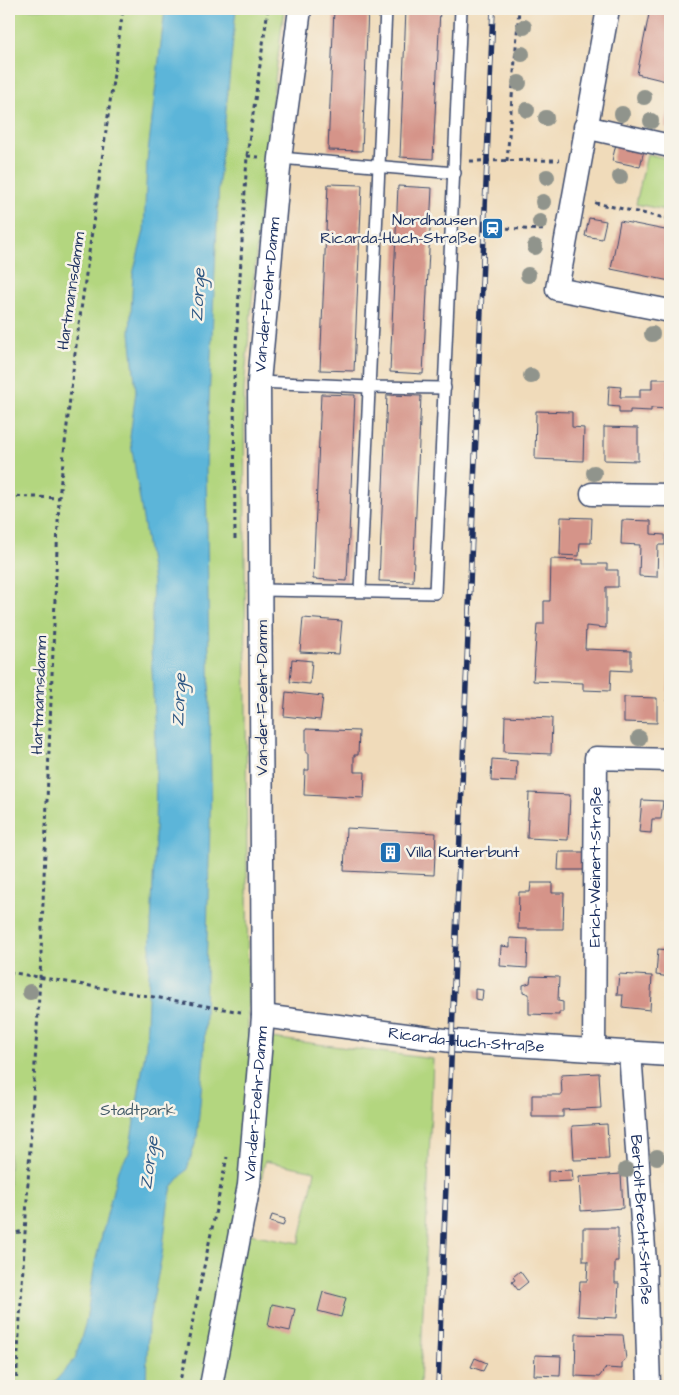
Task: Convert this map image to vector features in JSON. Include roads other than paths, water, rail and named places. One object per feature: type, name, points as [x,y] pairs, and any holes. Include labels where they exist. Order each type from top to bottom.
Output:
[{"type":"street","name":"Van-der-Foehr-Damm","points":[[211,1386],[249,1185],[263,1016],[262,590],[259,382],[280,158],[300,9]]},
{"type":"street","points":[[608,9],[566,231],[557,289],[670,310]]},
{"type":"street","points":[[585,127],[670,146]]},
{"type":"street","points":[[592,494],[670,495]]},
{"type":"street","name":"Erich-Weinert-Straße","points":[[594,1049],[596,758],[670,760]]},
{"type":"street","name":"Ricarda-Huch-Straße","points":[[263,1016],[452,1041],[670,1055]]},
{"type":"street","name":"Bertolt-Brecht-Straße","points":[[630,1052],[645,1263],[649,1386]]},
{"type":"lane","points":[[360,591],[386,9]]},
{"type":"lane","points":[[262,590],[435,593],[462,9]]},
{"type":"lane","points":[[280,158],[378,167],[455,167]]},
{"type":"lane","points":[[259,382],[445,388]]},
{"type":"water","name":"Zorge","points":[[165,9],[236,9],[219,181],[206,468],[211,783],[204,1056],[197,1138],[187,1169],[172,1187],[168,1205],[162,1255],[148,1325],[146,1386],[51,1386],[75,1359],[86,1321],[95,1263],[118,1170],[129,1153],[146,1046],[155,835],[156,762],[151,647],[153,582],[130,437],[136,391],[130,333],[133,274],[144,231],[147,161]]},
{"type":"railway","points":[[438,1386],[493,9]]},
{"type":"place","name":"Nordhausen Ricarda-Huch-Straße","points":[[493,229]]},
{"type":"place","name":"Villa Kunterbunt","points":[[390,852]]},
{"type":"park label","name":"Stadtpark","points":[[138,1110]]}]
